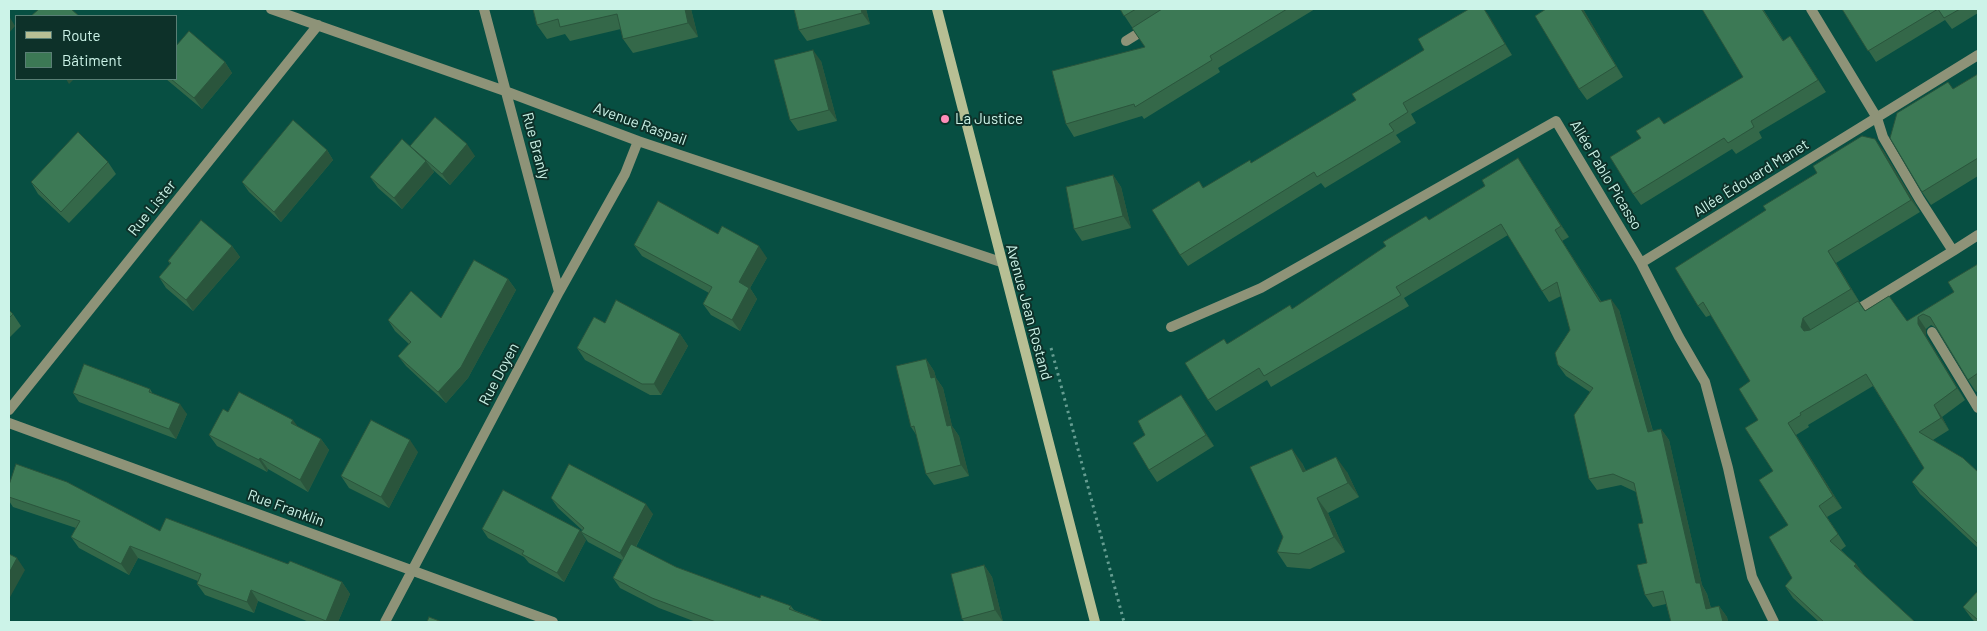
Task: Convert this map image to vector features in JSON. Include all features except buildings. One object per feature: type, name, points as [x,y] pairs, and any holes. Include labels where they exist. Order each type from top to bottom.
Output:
[{"type":"street","name":"Avenue Raspail","points":[[271,9],[506,91],[638,141],[1001,262]]},
{"type":"street","name":"Rue Branly","points":[[484,9],[559,292]]},
{"type":"street","name":"Avenue Jean Rostand","points":[[937,9],[1095,622]]},
{"type":"street","points":[[1811,9],[1877,118],[1883,137],[1953,250]]},
{"type":"street","points":[[1126,40],[1156,22]]},
{"type":"street","name":"Rue Lister","points":[[9,410],[318,25]]},
{"type":"street","name":"Allée Édouard Manet","points":[[1641,263],[1978,55]]},
{"type":"street","name":"Allée Pablo Picasso","points":[[1171,327],[1260,288],[1556,121],[1641,263],[1678,337],[1705,382],[1728,468],[1752,577],[1774,622]]},
{"type":"street","name":"Rue Doyen","points":[[386,622],[559,292],[625,174],[638,141]]},
{"type":"street","points":[[1839,321],[1978,235]]},
{"type":"street","points":[[1932,332],[1978,408]]},
{"type":"street","name":"Rue Franklin","points":[[9,423],[553,622]]},
{"type":"place","name":"La Justice","points":[[945,119]]}]
